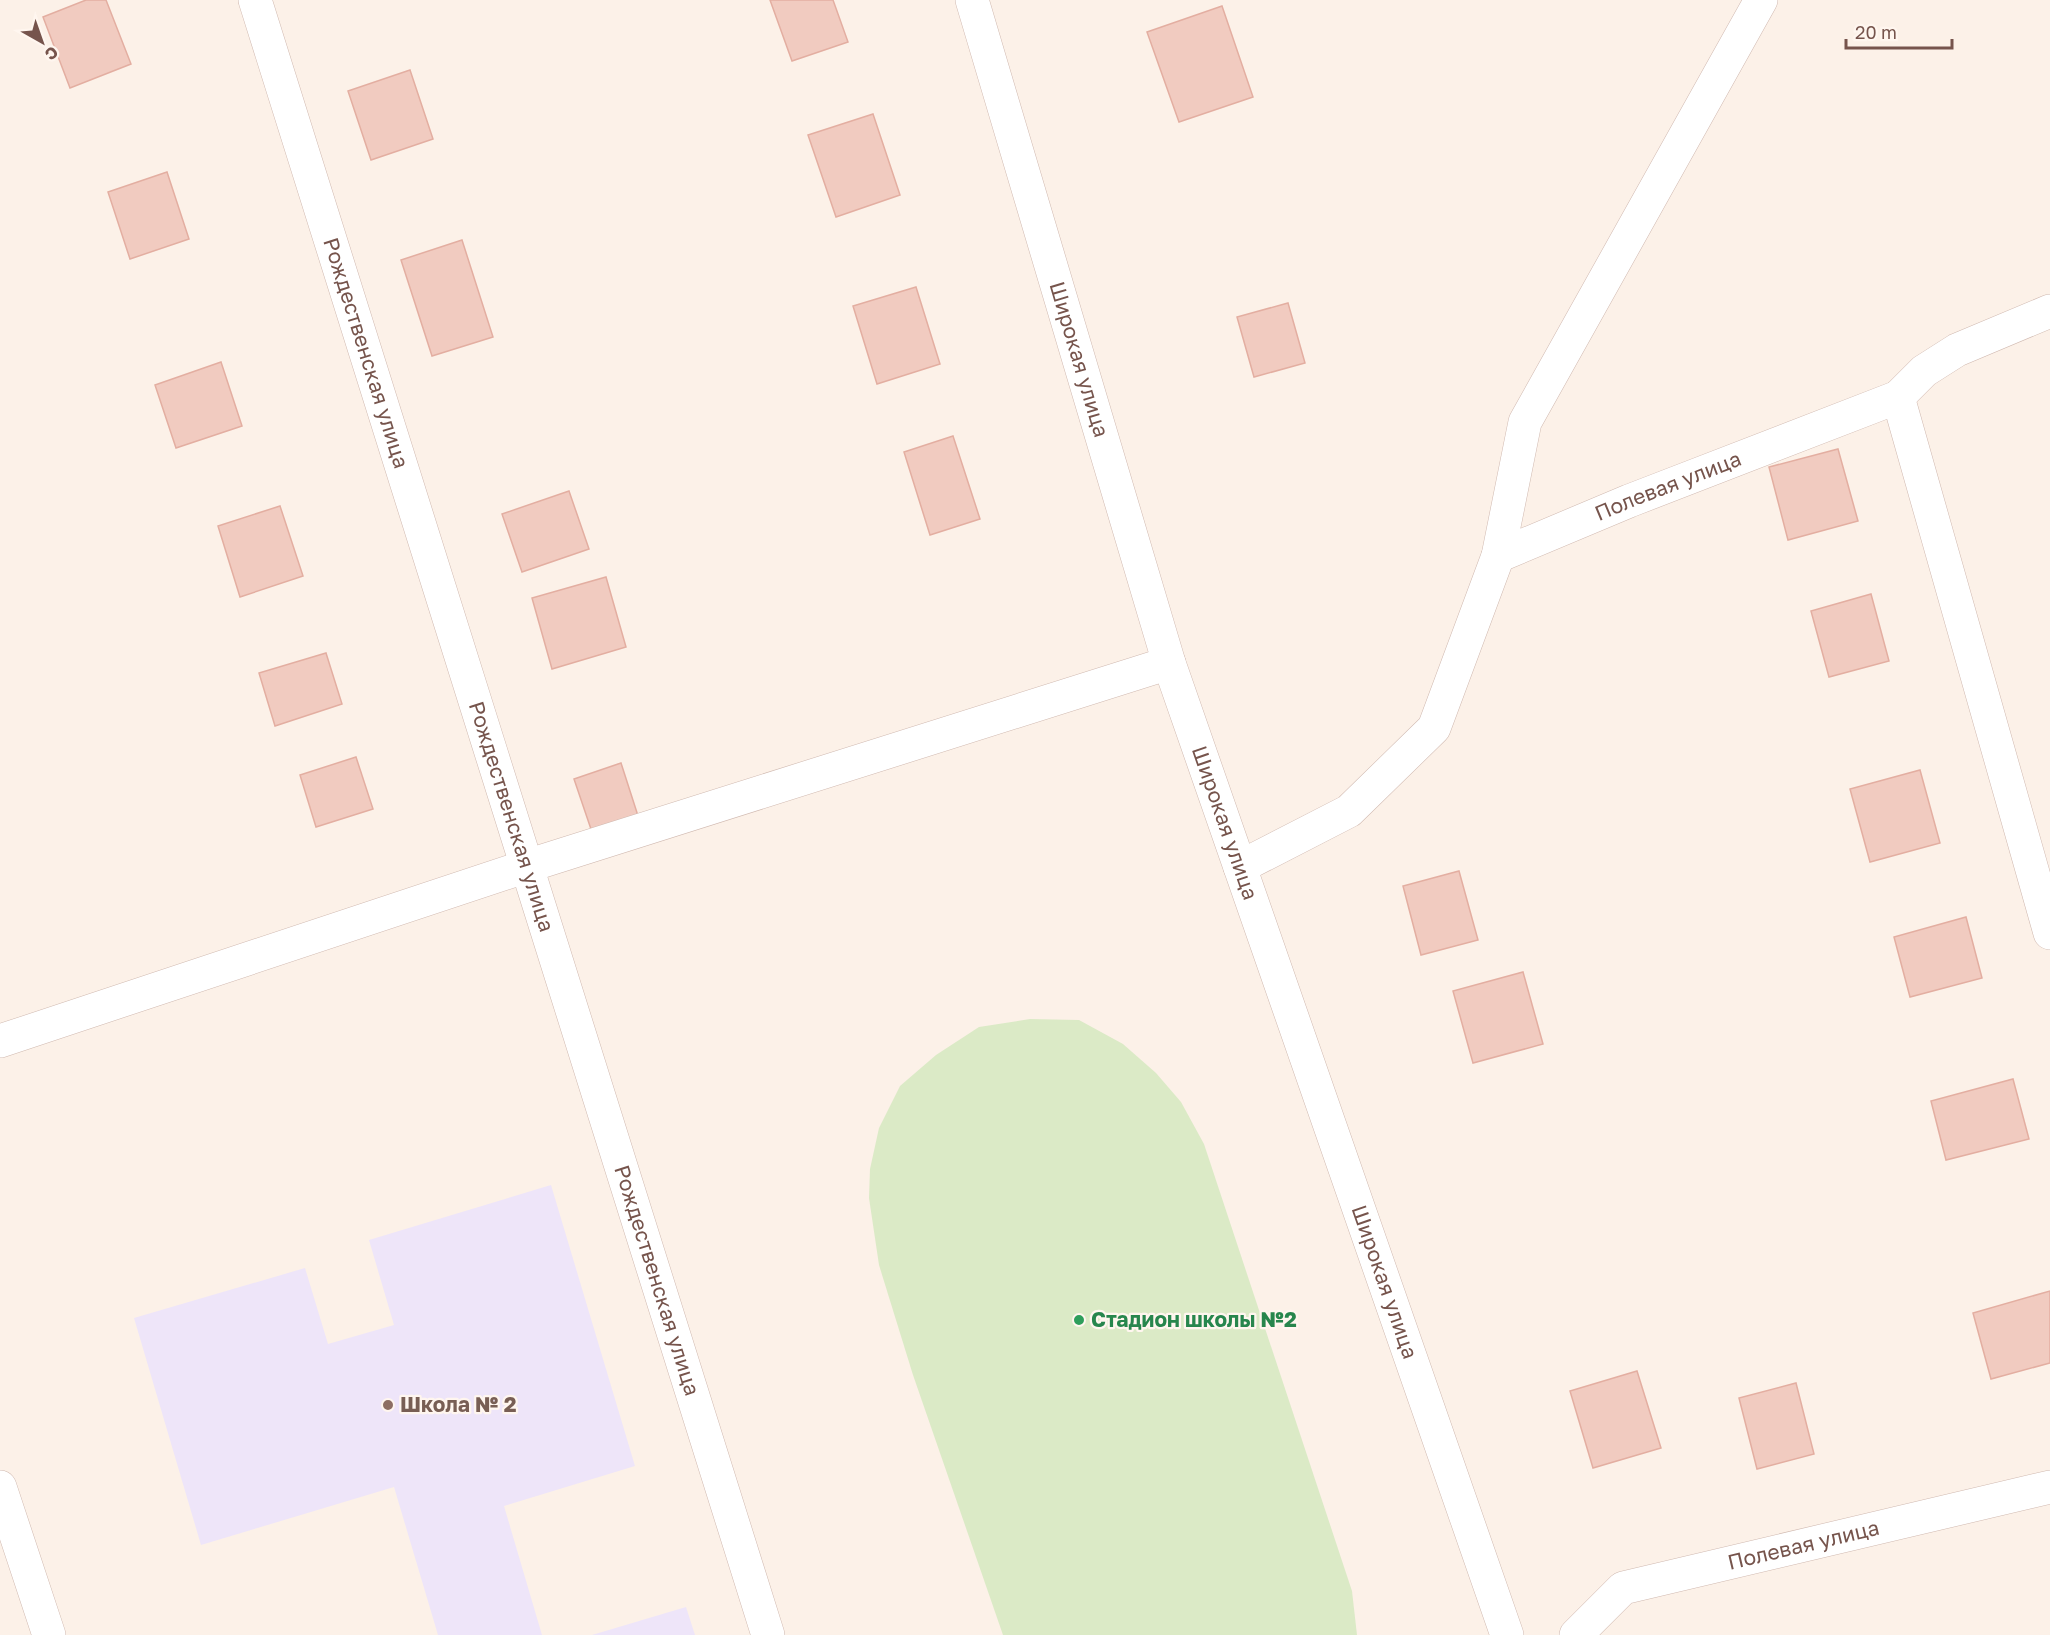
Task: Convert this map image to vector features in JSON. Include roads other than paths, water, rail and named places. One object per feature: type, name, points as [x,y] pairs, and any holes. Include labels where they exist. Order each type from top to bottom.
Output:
[{"type":"street","name":"Рождественская улица","points":[[255,0],[768,1635]]},
{"type":"street","name":"Широкая улица","points":[[972,0],[1169,663],[1507,1635]]},
{"type":"street","points":[[1240,867],[1349,811],[1434,728],[1498,556],[1525,422],[1761,0]]},
{"type":"street","points":[[2050,311],[1957,350],[1924,371],[1898,397],[2050,933]]},
{"type":"street","name":"Полевая улица","points":[[1498,556],[1629,501],[1898,397]]},
{"type":"street","points":[[0,1041],[526,866],[1169,663]]},
{"type":"street","points":[[0,1486],[49,1635]]},
{"type":"street","name":"Полевая улица","points":[[1576,1635],[1623,1588],[2050,1487]]},
{"type":"place","name":"Стадион школы №2","points":[[1079,1320]]},
{"type":"place","name":"Школа № 2","points":[[388,1405]]}]
